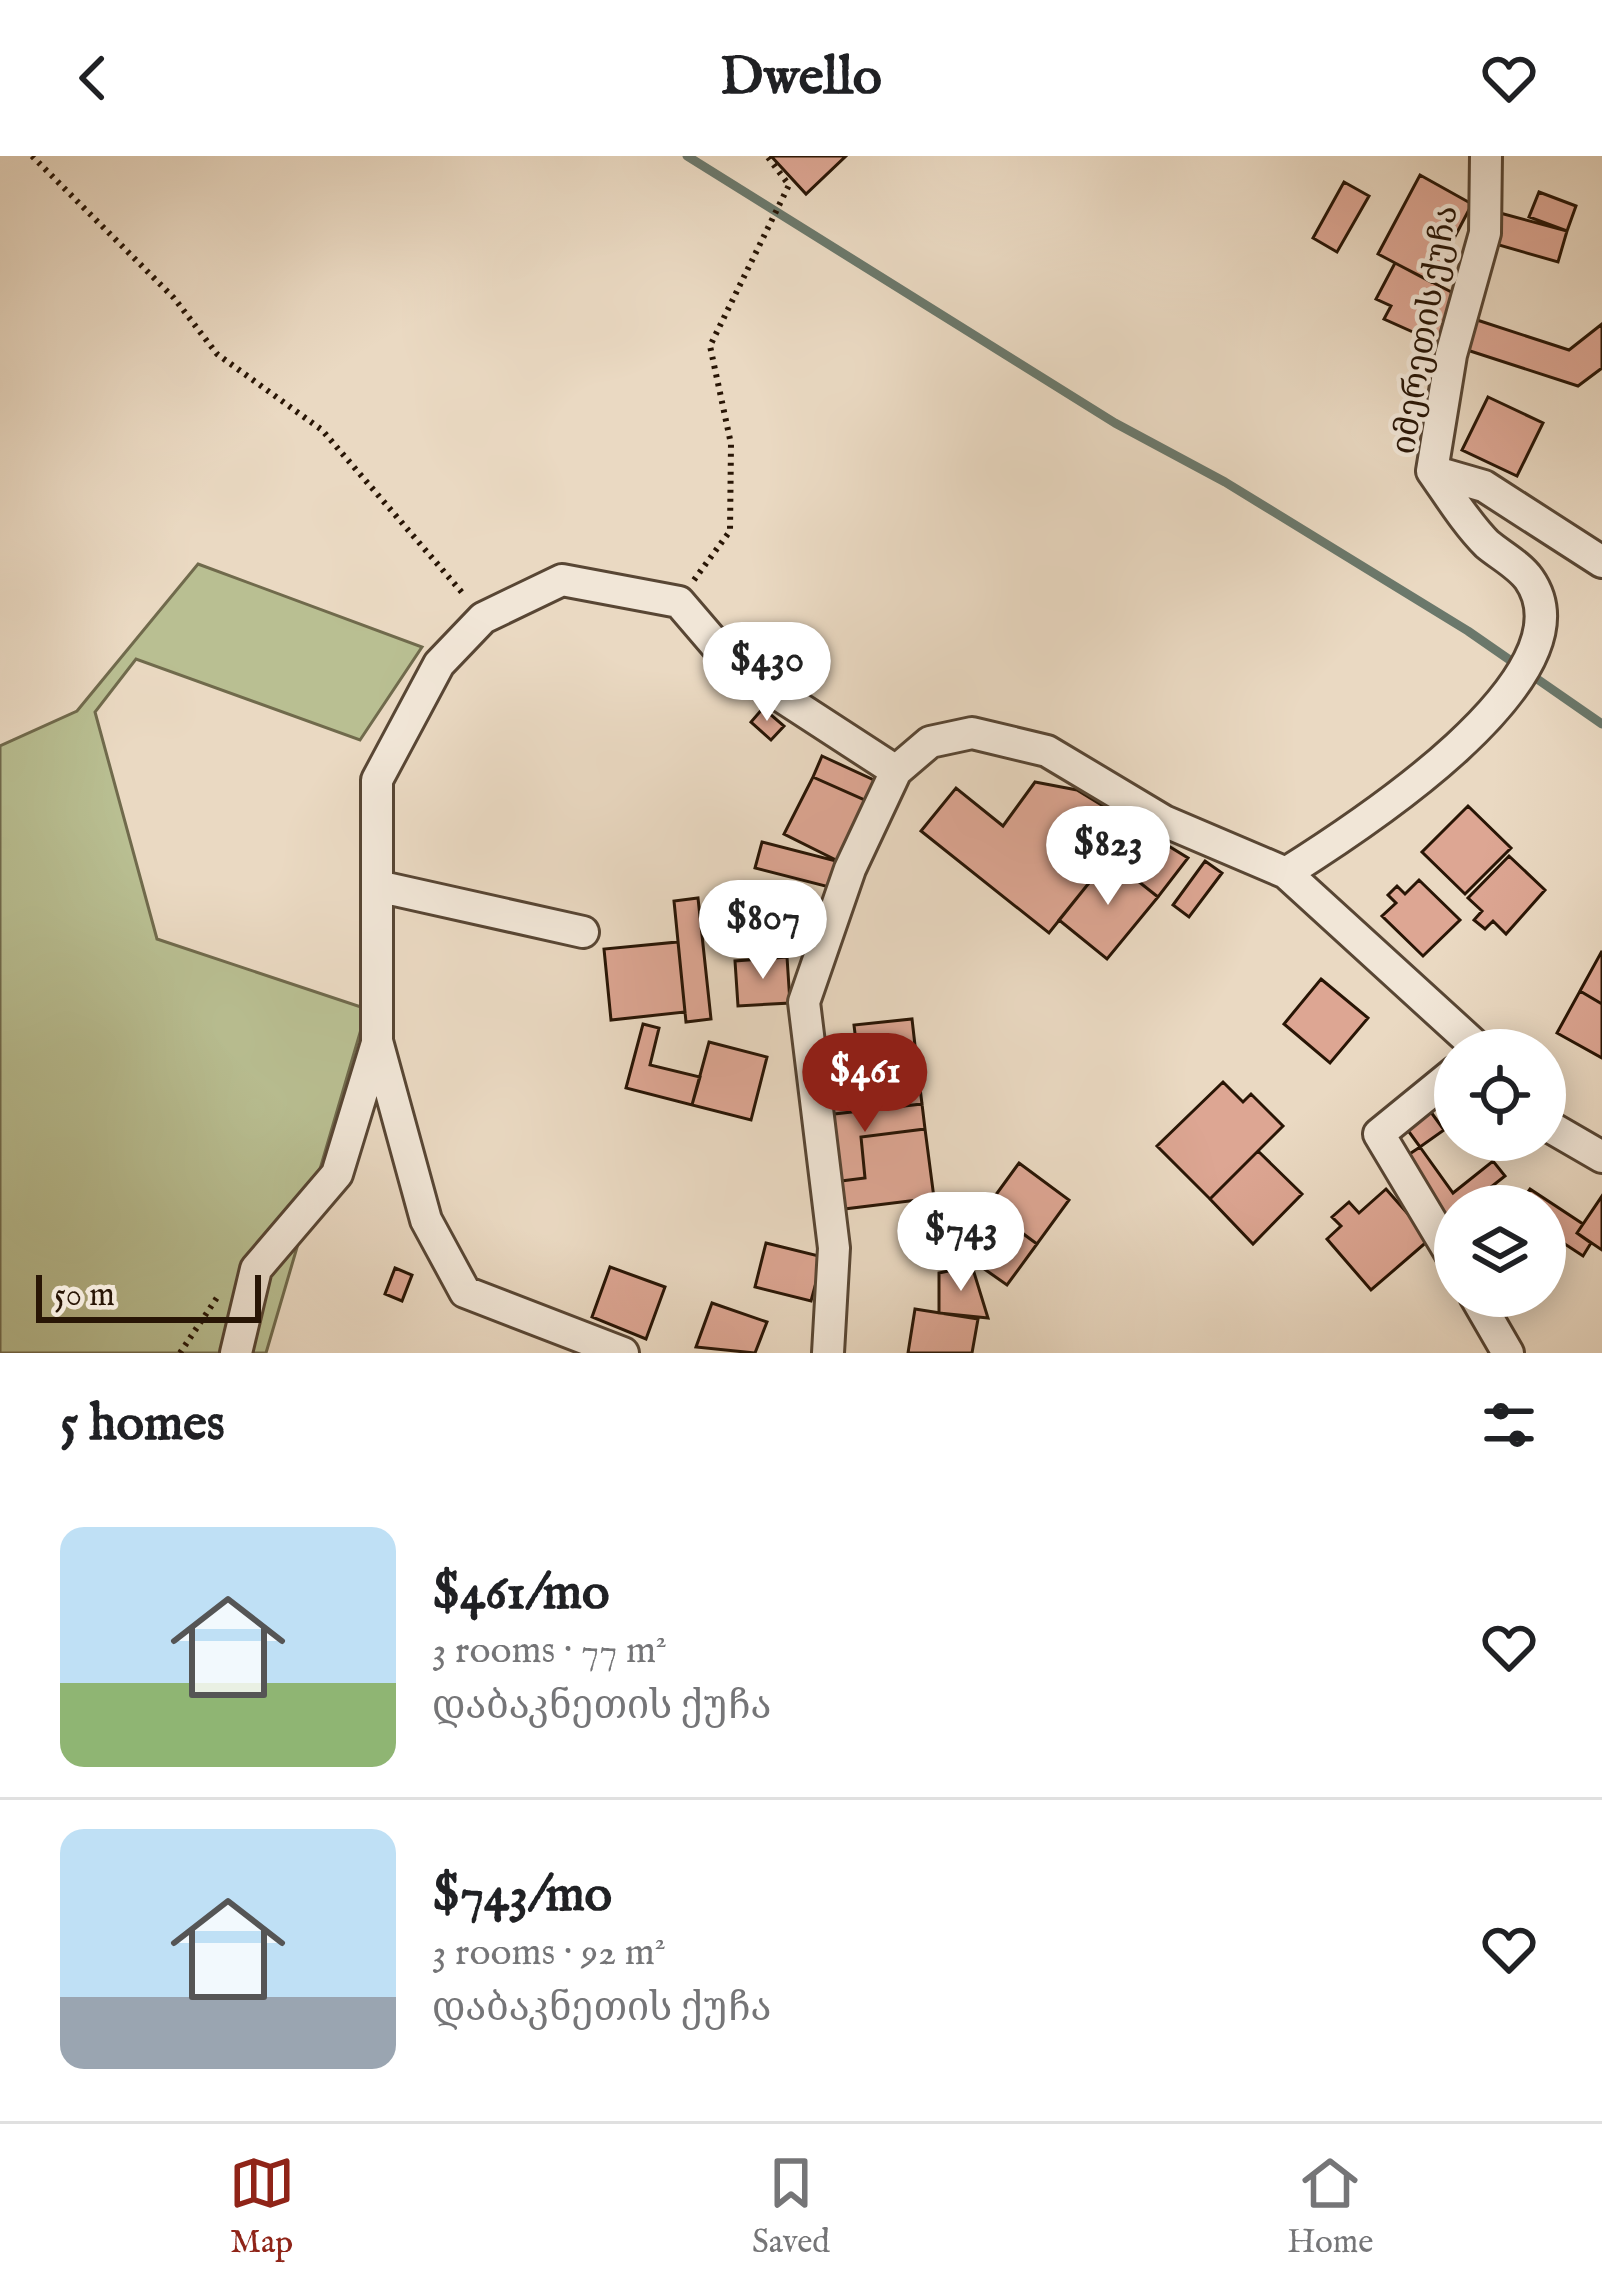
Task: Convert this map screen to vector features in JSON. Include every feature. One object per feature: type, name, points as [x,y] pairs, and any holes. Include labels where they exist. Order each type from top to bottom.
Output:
[{"type":"street","name":"იმერეთის ქუჩა","points":[[1486,156],[1485,233],[1451,355],[1432,471],[1484,486],[1602,562]]},
{"type":"street","points":[[1286,873],[1433,770],[1504,701],[1541,631],[1531,580],[1484,540],[1432,471]]},
{"type":"street","points":[[623,1353],[465,1292],[426,1220],[377,1041],[377,780],[439,664],[483,618],[562,580],[679,602],[733,665],[896,771]]},
{"type":"street","points":[[826,1349],[835,1248],[804,1002],[850,869],[896,771],[931,742],[972,733],[1047,751],[1163,821],[1286,873],[1457,1029]]},
{"type":"street","points":[[377,886],[583,932]]},
{"type":"street","points":[[236,1353],[256,1269],[338,1174],[377,1041]]},
{"type":"street","points":[[1434,1089],[1378,1134],[1434,1226]]},
{"type":"street","points":[[1566,1136],[1602,1157]]},
{"type":"street","points":[[1487,1317],[1508,1353]]},
{"type":"path","points":[[32,156],[174,298],[217,354],[322,430],[483,618]]},
{"type":"path","points":[[679,602],[730,531],[731,444],[710,346],[789,185],[767,156]]},
{"type":"green space","points":[[198,564],[422,647],[360,740],[136,659],[95,712],[157,939],[367,1009],[266,1353],[0,1353],[0,746],[77,711]]},
{"type":"building","points":[[771,156],[846,156],[806,194]]},
{"type":"building","points":[[1420,175],[1472,204],[1431,282],[1378,254]]},
{"type":"building","points":[[1344,182],[1369,196],[1337,252],[1313,238]]},
{"type":"building","points":[[1539,192],[1576,206],[1567,231],[1529,217]]},
{"type":"building","points":[[1500,213],[1567,231],[1558,262],[1492,243]]},
{"type":"building","points":[[1395,263],[1459,296],[1442,345],[1384,319],[1391,306],[1376,299]]},
{"type":"building","points":[[1477,320],[1569,350],[1602,324],[1602,368],[1578,386],[1467,350]]},
{"type":"building","points":[[1488,397],[1543,423],[1517,476],[1462,450]]},
{"type":"building","points":[[763,708],[784,726],[771,740],[751,722]]},
{"type":"building","points":[[822,756],[876,781],[867,801],[813,777]]},
{"type":"building","points":[[813,777],[867,801],[840,862],[784,834]]},
{"type":"building","points":[[1035,782],[1077,790],[1188,858],[1158,897],[1109,858],[1049,933],[921,831],[956,788],[1003,826]]},
{"type":"building","points":[[1468,806],[1511,848],[1465,894],[1422,852]]},
{"type":"building","points":[[762,842],[840,862],[833,888],[755,868]]},
{"type":"building","points":[[1509,856],[1545,890],[1506,934],[1493,921],[1485,929],[1474,920],[1482,911],[1468,898]]},
{"type":"building","points":[[1109,858],[1158,897],[1107,959],[1059,920]]},
{"type":"building","points":[[1205,861],[1222,873],[1189,917],[1173,905]]},
{"type":"building","points":[[1419,880],[1460,920],[1423,956],[1382,916],[1396,903],[1388,895],[1397,886],[1405,894]]},
{"type":"building","points":[[698,898],[711,1019],[686,1022],[674,901]]},
{"type":"building","points":[[678,942],[685,1012],[611,1020],[604,949]]},
{"type":"building","points":[[1602,951],[1602,1004],[1580,991]]},
{"type":"building","points":[[787,957],[790,1003],[738,1006],[735,961]]},
{"type":"building","points":[[1321,979],[1368,1018],[1330,1063],[1284,1024]]},
{"type":"building","points":[[1580,991],[1602,1004],[1602,1058],[1566,1038],[1566,1029],[1559,1029]]},
{"type":"building","points":[[912,1019],[918,1072],[875,1078],[871,1040],[856,1042],[854,1025]]},
{"type":"building","points":[[643,1024],[659,1028],[650,1065],[700,1077],[692,1105],[626,1088]]},
{"type":"building","points":[[709,1042],[767,1057],[751,1120],[692,1105]]},
{"type":"building","points":[[918,1072],[922,1104],[825,1115],[821,1084]]},
{"type":"building","points":[[1223,1082],[1243,1102],[1251,1094],[1283,1126],[1210,1199],[1157,1146]]},
{"type":"building","points":[[922,1104],[925,1129],[861,1137],[865,1178],[833,1182],[825,1115]]},
{"type":"building","points":[[1428,1108],[1434,1116],[1434,1137],[1420,1147],[1404,1125]]},
{"type":"building","points":[[925,1129],[934,1198],[836,1210],[833,1182],[865,1178],[861,1137]]},
{"type":"building","points":[[1420,1147],[1447,1185],[1434,1185],[1434,1206],[1402,1159]]},
{"type":"building","points":[[1258,1151],[1302,1194],[1253,1244],[1210,1199]]},
{"type":"building","points":[[1493,1161],[1505,1176],[1494,1185],[1463,1185]]},
{"type":"building","points":[[1019,1163],[1069,1200],[1037,1244],[987,1207]]},
{"type":"building","points":[[1386,1189],[1430,1239],[1371,1290],[1327,1239],[1341,1226],[1332,1217],[1349,1202],[1359,1213]]},
{"type":"building","points":[[1602,1196],[1602,1250],[1577,1233]]},
{"type":"building","points":[[1566,1213],[1583,1224],[1577,1233],[1591,1243],[1583,1256],[1566,1245]]},
{"type":"building","points":[[1011,1225],[1037,1244],[1007,1285],[980,1266]]},
{"type":"building","points":[[766,1243],[823,1257],[811,1301],[755,1287]]},
{"type":"building","points":[[972,1266],[988,1318],[939,1313],[939,1273]]},
{"type":"building","points":[[610,1267],[665,1287],[646,1339],[592,1317]]},
{"type":"building","points":[[395,1268],[412,1275],[402,1301],[385,1294]]},
{"type":"building","points":[[712,1303],[767,1322],[755,1353],[696,1347]]},
{"type":"building","points":[[915,1309],[978,1319],[972,1353],[908,1353]]},
{"type":"waterway","points":[[687,156],[1115,423],[1225,482],[1468,631],[1602,724]]}]
